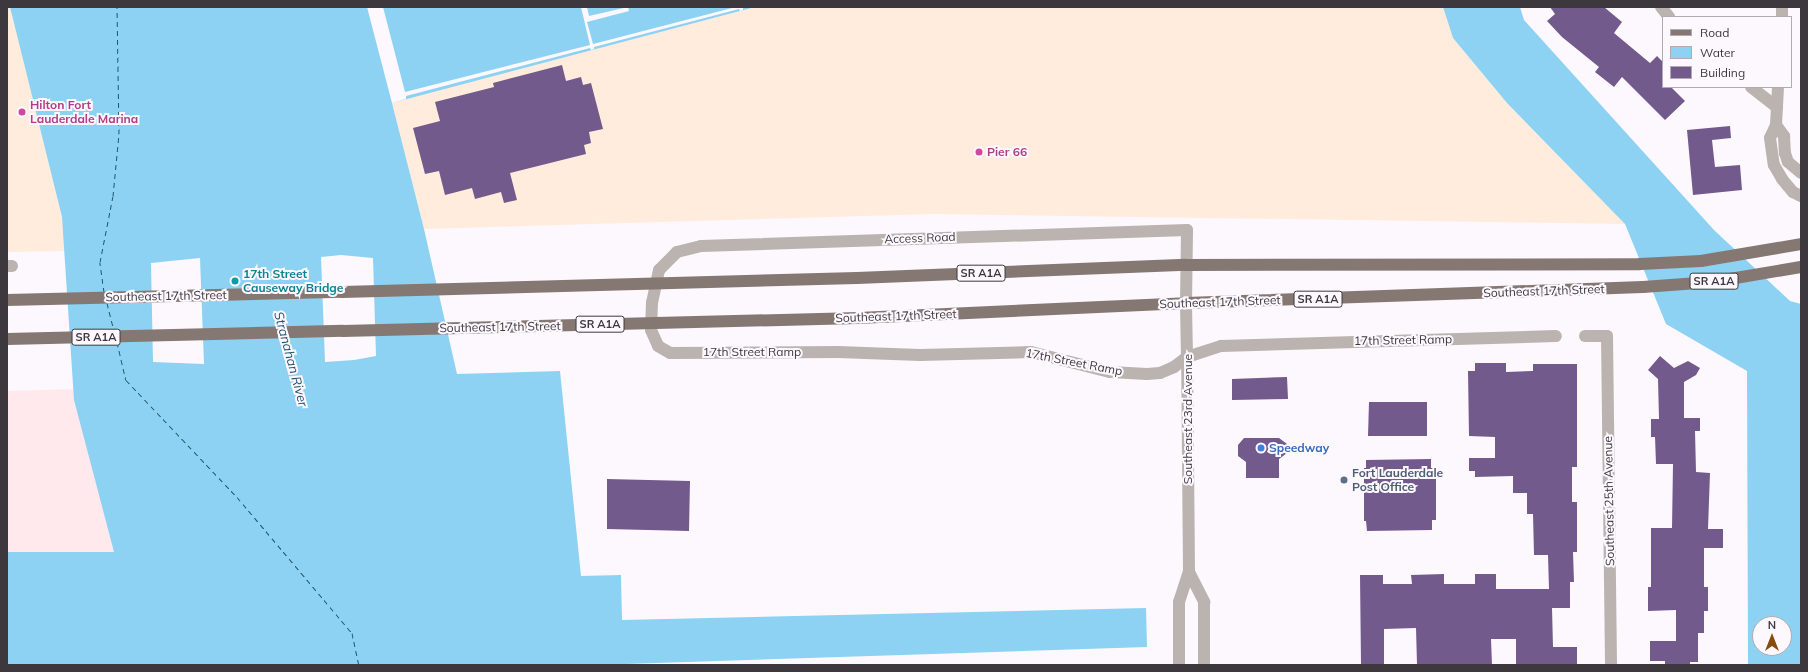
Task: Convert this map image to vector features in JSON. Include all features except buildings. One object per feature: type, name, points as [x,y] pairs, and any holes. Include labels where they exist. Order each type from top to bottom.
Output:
[{"type":"main road","name":"Southeast 17th Street","points":[[7,300],[857,278],[1186,265],[1640,264],[1701,261],[1763,252],[1801,244]]},
{"type":"main road","name":"Southeast 17th Street","points":[[7,339],[858,318],[1186,303],[1643,287],[1712,282],[1801,267]]},
{"type":"street","points":[[1661,7],[1668,16]]},
{"type":"street","points":[[1752,88],[1777,107]]},
{"type":"street","points":[[1778,88],[1776,125],[1770,138],[1774,165],[1793,192],[1801,196]]},
{"type":"street","points":[[1776,125],[1784,136],[1788,162],[1801,174]]},
{"type":"street","name":"Access Road","points":[[652,302],[659,270],[677,252],[701,246],[1187,230],[1186,265]]},
{"type":"street","name":"Southeast 23rd Avenue","points":[[1179,665],[1179,602],[1190,572],[1186,265]]},
{"type":"street","name":"17th Street Ramp","points":[[652,302],[651,330],[658,346],[670,353],[838,352],[920,355],[1031,352],[1110,372],[1147,374],[1160,373],[1174,367],[1187,357],[1221,346],[1556,336]]},
{"type":"street","name":"Southeast 25th Avenue","points":[[1585,336],[1607,336],[1612,665]]},
{"type":"street","name":"Southeast 23rd Avenue","points":[[1190,572],[1204,602],[1204,665]]},
{"type":"shaded area","name":"Hilton Fort Lauderdale Marina","points":[[7,7],[10,7],[62,217],[65,251],[7,252]]},
{"type":"shaded area","name":"Pier 66","points":[[755,7],[1443,7],[1453,38],[1507,103],[1625,224],[933,214],[424,229],[392,103]]},
{"type":"shaded area","points":[[75,389],[114,552],[7,552],[7,391]]},
{"type":"water","name":"Stranahan River","points":[[10,7],[755,7],[392,103],[424,229],[457,374],[560,371],[581,576],[621,575],[622,620],[1146,608],[1147,647],[595,665],[7,665],[7,552],[114,552],[74,400],[62,217]]},
{"type":"water","points":[[1443,7],[1520,7],[1524,20],[1714,230],[1790,301],[1801,304],[1801,665],[1748,665],[1747,371],[1666,324],[1625,224],[1507,103],[1453,38]]},
{"type":"pier","points":[[367,7],[383,7],[405,92],[590,45],[581,7],[587,7],[589,16],[628,7],[629,11],[587,22],[593,44],[736,7],[746,7],[740,11],[739,9],[594,47],[594,49],[591,50],[590,48],[406,96],[406,99],[392,103]]},
{"type":"pier","points":[[341,255],[373,258],[376,356],[354,360],[325,362],[321,257]]},
{"type":"pier","points":[[200,258],[204,364],[153,362],[151,263]]},
{"type":"ferry route","points":[[104,292],[100,262],[113,196],[119,134],[117,7]]},
{"type":"ferry route","points":[[107,303],[114,331]]},
{"type":"ferry route","points":[[117,342],[126,380],[237,497],[352,633],[359,665]]},
{"type":"place","name":"Hilton Fort Lauderdale Marina","points":[[22,112]]},
{"type":"place","name":"Pier 66","points":[[979,152]]},
{"type":"place","name":"17th Street Causeway Bridge","points":[[235,281]]},
{"type":"place","name":"Speedway","points":[[1261,448]]},
{"type":"place","name":"Fort Lauderdale Post Office","points":[[1344,480]]}]
